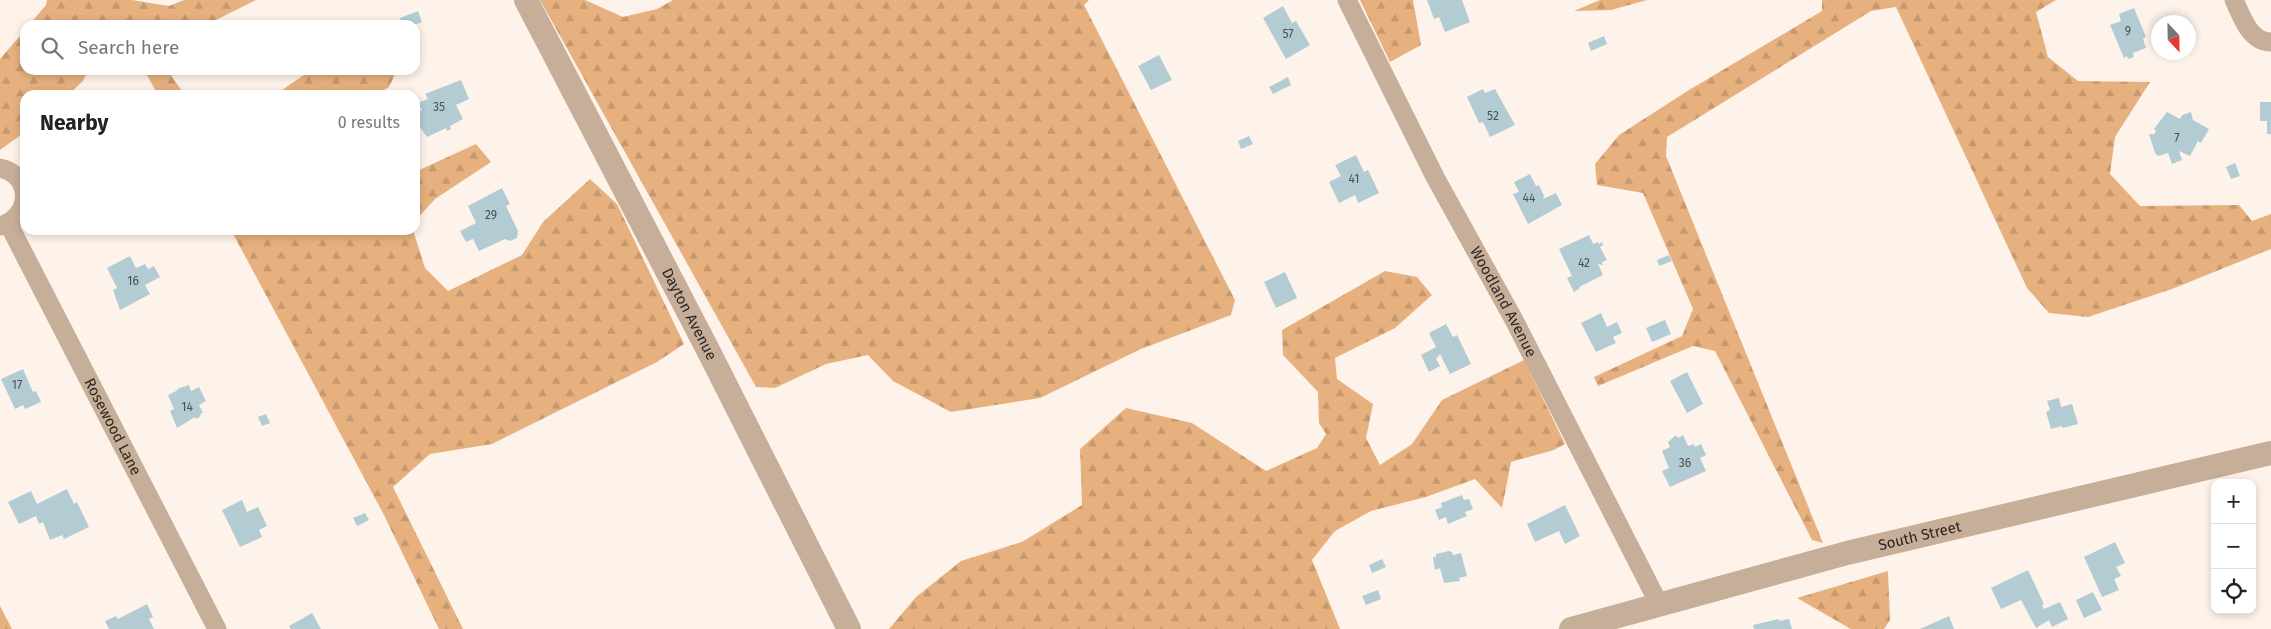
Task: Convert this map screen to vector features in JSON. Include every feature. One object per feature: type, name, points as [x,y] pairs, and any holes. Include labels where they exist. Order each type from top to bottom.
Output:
[{"type":"street","name":"Dayton Avenue","points":[[526,0],[588,123],[708,350],[848,629]]},
{"type":"street","name":"Woodland Avenue","points":[[1347,0],[1435,177],[1514,320],[1659,604]]},
{"type":"street","points":[[2234,0],[2245,25],[2256,36],[2266,42],[2271,42]]},
{"type":"street","name":"Rosewood Lane","points":[[0,168],[14,175],[20,185]]},
{"type":"street","name":"Rosewood Lane","points":[[20,212],[4,225],[217,629]]},
{"type":"street","name":"South Street","points":[[1571,629],[1847,553],[2271,453]]},
{"type":"green space","points":[[47,0],[132,0],[169,6],[184,0],[256,0],[216,20],[33,20],[46,5]]},
{"type":"green space","points":[[540,0],[585,0],[623,17],[657,9],[673,0],[1089,0],[1084,5],[1235,300],[1231,315],[1141,349],[1040,398],[951,412],[893,381],[868,355],[826,364],[775,388],[756,387]]},
{"type":"green space","points":[[1360,0],[1413,0],[1421,45],[1390,62]]},
{"type":"green space","points":[[1600,0],[1647,0],[1611,10],[1574,11]]},
{"type":"green space","points":[[1822,0],[2056,0],[2036,12],[2048,57],[2078,81],[2150,82],[2115,137],[2110,174],[2140,206],[2239,205],[2252,221],[2271,214],[2271,249],[2172,289],[2088,317],[2049,313],[2027,288],[1896,7],[1871,11],[1667,137],[1666,156],[1823,543],[1812,540],[1715,351],[1693,346],[1598,386],[1594,377],[1682,336],[1693,309],[1643,193],[1597,185],[1595,164],[1619,135],[1689,90],[1822,11]]},
{"type":"green space","points":[[20,36],[20,75],[86,75],[83,81],[73,90],[20,90],[20,136],[0,150],[0,59]]},
{"type":"green space","points":[[147,75],[171,75],[181,90],[155,90]]},
{"type":"green space","points":[[304,75],[395,75],[389,87],[384,90],[282,90]]},
{"type":"green space","points":[[476,144],[491,162],[435,199],[420,216],[420,170]]},
{"type":"green space","points":[[590,179],[617,204],[684,344],[657,362],[492,444],[430,454],[393,487],[463,629],[439,629],[384,515],[234,235],[415,235],[425,268],[448,291],[522,255],[543,222]]},
{"type":"green space","points":[[1385,271],[1417,277],[1432,295],[1395,328],[1335,358],[1337,379],[1373,404],[1366,438],[1380,465],[1412,444],[1442,400],[1524,360],[1565,444],[1554,450],[1511,462],[1502,508],[1475,479],[1426,497],[1371,511],[1335,531],[1312,560],[1340,629],[889,629],[916,597],[961,561],[1022,542],[1082,505],[1080,449],[1126,408],[1192,423],[1266,471],[1317,448],[1326,434],[1319,423],[1318,392],[1283,355],[1282,330]]},
{"type":"green space","points":[[1888,571],[1890,620],[1884,629],[1851,629],[1797,598]]},
{"type":"green space","points":[[0,606],[12,629],[0,629]]},
{"type":"building","points":[[1427,0],[1462,0],[1470,22],[1445,32],[1439,17],[1434,19]]},
{"type":"building","points":[[1283,6],[1292,23],[1296,21],[1310,45],[1286,59],[1263,18]]},
{"type":"building","points":[[2134,8],[2146,37],[2143,39],[2146,48],[2133,53],[2134,57],[2128,59],[2127,56],[2124,58],[2110,25],[2121,21],[2119,14]]},
{"type":"building","points":[[418,11],[422,22],[420,23],[420,20],[401,20],[400,18]]},
{"type":"building","points":[[1604,36],[1607,44],[1591,51],[1588,43]]},
{"type":"building","points":[[1159,55],[1172,80],[1151,90],[1138,66]]},
{"type":"building","points":[[1288,77],[1291,85],[1273,94],[1269,87]]},
{"type":"building","points":[[461,80],[469,99],[456,105],[463,119],[450,126],[451,129],[447,131],[446,128],[427,137],[420,127],[420,111],[422,110],[420,102],[428,99],[425,94]]},
{"type":"building","points":[[1483,89],[1485,93],[1495,89],[1515,125],[1490,137],[1483,122],[1479,123],[1467,97]]},
{"type":"building","points":[[2260,102],[2271,102],[2271,134],[2267,134],[2267,121],[2260,121]]},
{"type":"building","points":[[2167,112],[2180,119],[2182,115],[2191,112],[2193,120],[2209,129],[2201,143],[2198,141],[2190,156],[2179,151],[2182,160],[2172,164],[2168,153],[2158,156],[2155,153],[2149,134],[2154,134],[2156,131],[2154,129]]},
{"type":"building","points":[[1249,136],[1253,144],[1241,149],[1238,141]]},
{"type":"building","points":[[1356,155],[1364,172],[1368,170],[1379,193],[1358,203],[1355,195],[1339,203],[1329,182],[1341,176],[1335,165]]},
{"type":"building","points":[[2235,163],[2240,176],[2231,179],[2226,167]]},
{"type":"building","points":[[1530,174],[1536,186],[1539,185],[1544,196],[1543,199],[1556,193],[1562,205],[1528,224],[1513,194],[1519,192],[1514,182]]},
{"type":"building","points":[[502,188],[510,204],[506,206],[518,231],[517,238],[510,241],[505,239],[479,251],[473,239],[466,242],[460,231],[476,223],[468,206]]},
{"type":"building","points":[[1589,235],[1593,244],[1602,242],[1603,245],[1600,247],[1607,260],[1602,262],[1603,265],[1598,264],[1603,275],[1579,287],[1574,292],[1567,278],[1572,276],[1559,249]]},
{"type":"building","points":[[1669,255],[1672,261],[1659,266],[1657,260]]},
{"type":"building","points":[[130,256],[136,268],[145,264],[148,269],[154,266],[160,277],[145,285],[150,294],[120,310],[113,290],[117,288],[107,268]]},
{"type":"building","points":[[1285,272],[1297,298],[1276,308],[1264,282]]},
{"type":"building","points":[[1601,313],[1607,327],[1617,322],[1622,333],[1613,337],[1616,343],[1596,352],[1581,323]]},
{"type":"building","points":[[1665,320],[1671,334],[1652,342],[1646,328]]},
{"type":"building","points":[[1446,324],[1453,337],[1457,335],[1471,364],[1450,374],[1440,354],[1436,359],[1440,366],[1429,372],[1421,355],[1436,347],[1429,333]]},
{"type":"building","points":[[23,369],[33,392],[36,391],[41,402],[25,409],[23,405],[15,409],[1,379]]},
{"type":"building","points":[[1687,372],[1703,404],[1687,413],[1670,381]]},
{"type":"building","points":[[189,385],[191,391],[199,387],[206,401],[199,405],[203,413],[196,419],[195,417],[177,428],[170,411],[174,409],[168,395],[177,389]]},
{"type":"building","points":[[2059,398],[2061,407],[2072,404],[2078,424],[2051,429],[2046,412],[2050,410],[2047,401]]},
{"type":"building","points":[[266,414],[270,423],[262,426],[258,417]]},
{"type":"building","points":[[1676,435],[1678,438],[1683,435],[1688,446],[1694,444],[1695,447],[1701,444],[1706,455],[1700,458],[1706,471],[1670,487],[1662,471],[1669,468],[1662,451],[1670,447],[1668,442]]},
{"type":"building","points":[[67,489],[74,504],[77,502],[89,527],[64,539],[62,535],[50,540],[43,522],[39,524],[36,516],[19,524],[8,502],[31,491],[37,504]]},
{"type":"building","points":[[1462,495],[1464,500],[1469,499],[1473,509],[1465,512],[1467,516],[1448,524],[1446,517],[1439,520],[1435,510],[1442,507],[1441,503]]},
{"type":"building","points":[[242,500],[247,512],[258,507],[267,526],[259,530],[262,537],[240,547],[222,510]]},
{"type":"building","points":[[1565,505],[1580,536],[1565,544],[1559,531],[1535,542],[1527,524]]},
{"type":"building","points":[[365,513],[369,520],[357,526],[353,518]]},
{"type":"building","points":[[2115,542],[2125,563],[2116,567],[2121,576],[2114,579],[2119,590],[2102,597],[2084,557]]},
{"type":"building","points":[[1449,551],[1453,555],[1461,553],[1467,576],[1459,578],[1460,581],[1444,583],[1440,568],[1435,570],[1433,557],[1436,557],[1436,554]]},
{"type":"building","points":[[1382,559],[1386,567],[1372,573],[1369,565]]},
{"type":"building","points":[[2028,570],[2044,604],[2042,605],[2044,609],[2060,602],[2068,619],[2052,627],[2049,620],[2036,628],[2021,600],[2001,609],[1991,588]]},
{"type":"building","points":[[1378,590],[1381,599],[1366,605],[1362,596]]},
{"type":"building","points":[[2093,592],[2102,610],[2084,618],[2076,600]]},
{"type":"building","points":[[147,604],[153,617],[149,619],[154,629],[109,629],[105,621],[116,616],[118,619]]},
{"type":"building","points":[[312,613],[321,629],[291,629],[289,626]]},
{"type":"building","points":[[1949,616],[1954,629],[1920,629]]},
{"type":"building","points":[[1779,619],[1779,621],[1789,619],[1792,629],[1754,629],[1753,625]]}]
